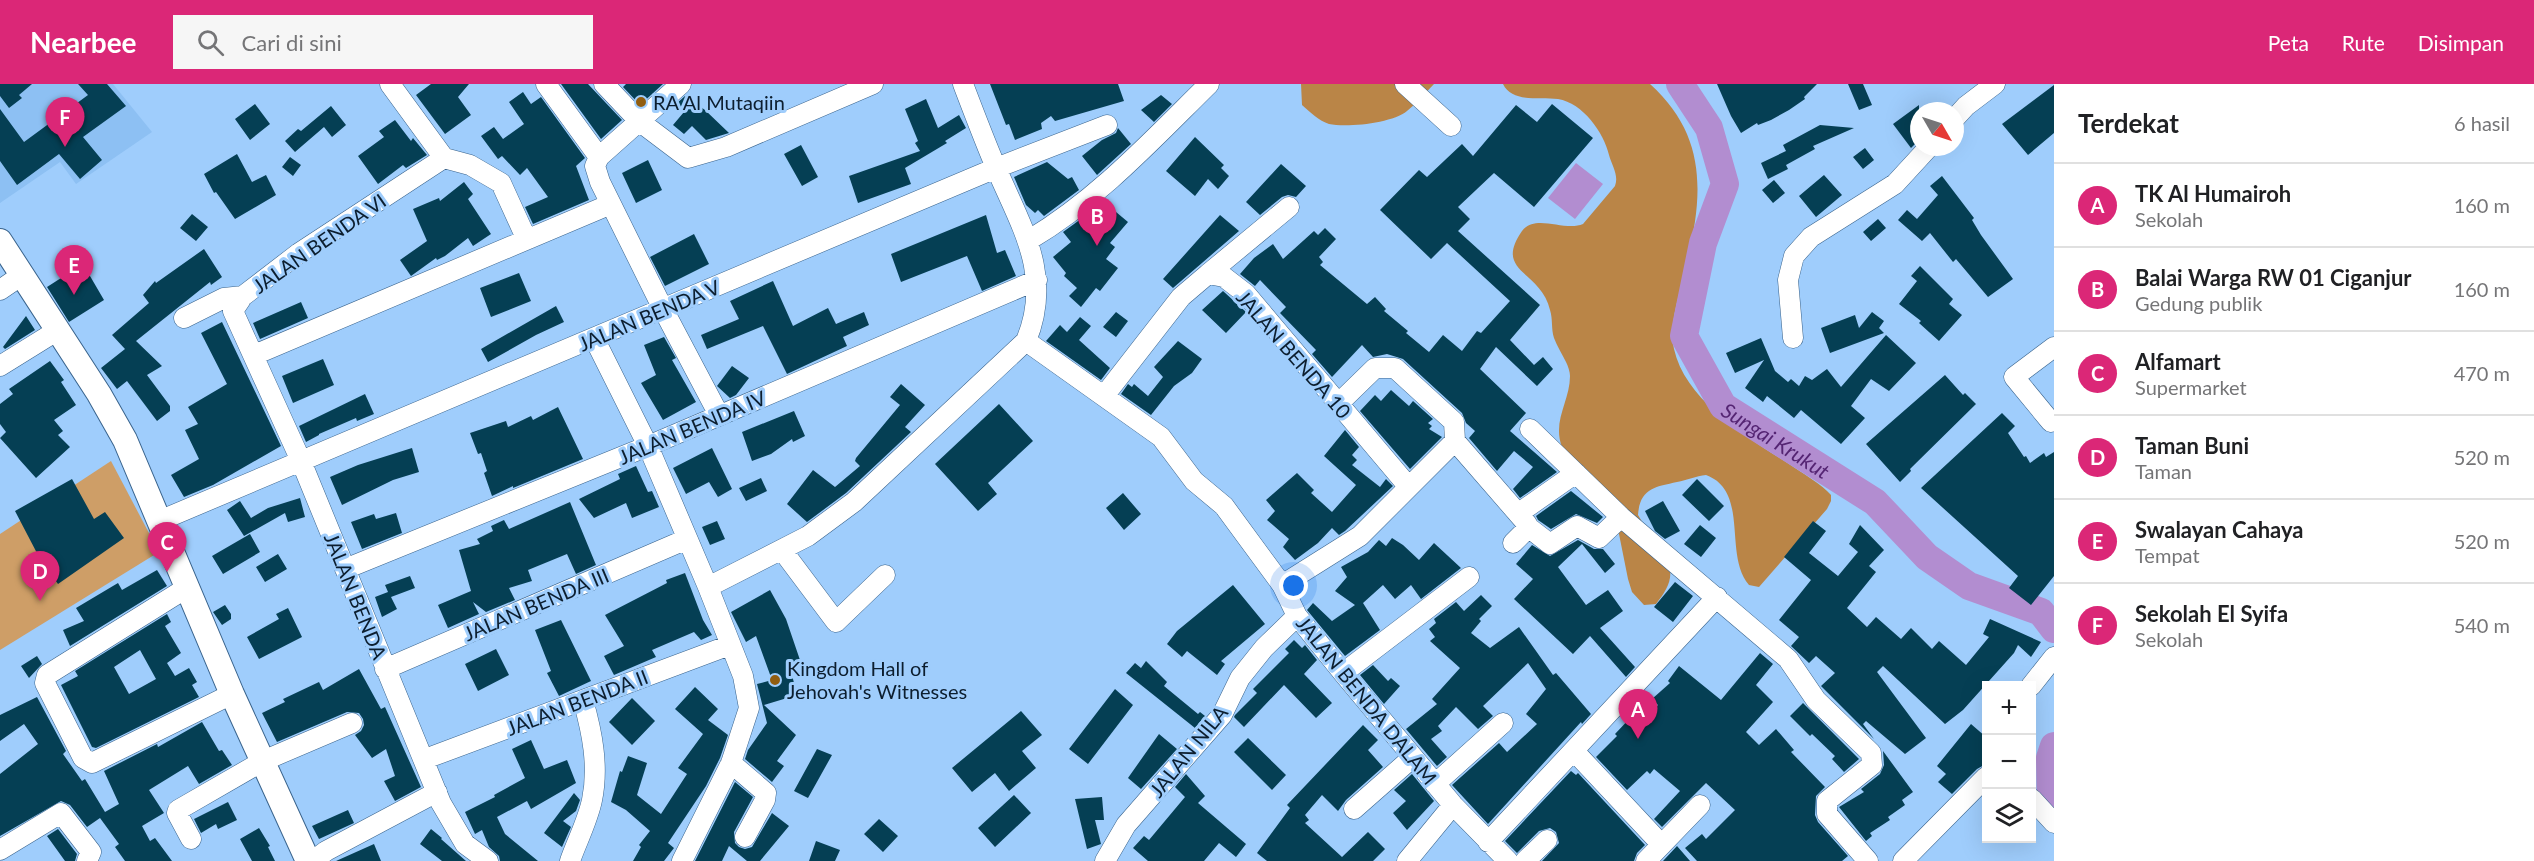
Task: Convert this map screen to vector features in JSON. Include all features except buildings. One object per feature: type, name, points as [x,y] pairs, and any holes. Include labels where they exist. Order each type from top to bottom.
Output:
[{"type":"main road","points":[[0,241],[99,394],[124,440],[232,694],[308,861]]},
{"type":"street","points":[[390,84],[444,158],[470,165],[501,183],[526,238]]},
{"type":"street","points":[[546,84],[599,157]]},
{"type":"street","points":[[604,84],[639,121],[688,158],[726,147],[873,84]]},
{"type":"street","points":[[681,84],[599,157],[595,166],[611,204],[663,309],[719,415]]},
{"type":"street","points":[[708,587],[808,536],[854,502],[1026,341],[1033,325],[1037,280],[1029,240],[996,168],[963,84]]},
{"type":"street","points":[[1029,240],[1061,221],[1112,179],[1209,84]]},
{"type":"street","points":[[1404,84],[1451,126]]},
{"type":"street","points":[[1964,107],[1995,84]]},
{"type":"street","name":"JALAN BENDA V","points":[[302,461],[996,168],[1107,125]]},
{"type":"street","points":[[1793,338],[1788,280],[1794,256],[1811,237],[1895,184],[1921,156]]},
{"type":"street","name":"JALAN BENDA VI","points":[[302,461],[233,311],[243,296],[299,253],[444,158]]},
{"type":"street","points":[[254,355],[611,204]]},
{"type":"street","points":[[1104,396],[1181,297],[1289,207]]},
{"type":"street","name":"JALAN BENDA 10","points":[[1208,273],[1224,277],[1246,294],[1408,486]]},
{"type":"street","points":[[0,290],[22,275]]},
{"type":"street","name":"JALAN BENDA IV","points":[[345,569],[648,446],[1037,280]]},
{"type":"street","points":[[184,318],[224,298],[243,296]]},
{"type":"street","points":[[0,366],[58,330]]},
{"type":"street","points":[[594,338],[648,446],[708,587],[743,676],[749,708],[731,763],[682,861]]},
{"type":"street","name":"JALAN BENDA DALAM","points":[[1026,341],[1161,437],[1194,481],[1224,506],[1281,585],[1297,616],[1343,673],[1453,805],[1508,861]]},
{"type":"street","points":[[2051,422],[2014,377],[2054,347]]},
{"type":"street","points":[[1338,404],[1375,368],[1395,368],[1454,422],[1455,441],[1523,520],[1550,544],[1577,526],[1599,538],[1621,518]]},
{"type":"street","points":[[1530,429],[1621,518],[1717,597],[1788,660],[1816,700],[1871,753],[1872,765],[1827,801],[1827,814],[1868,861]]},
{"type":"street","points":[[1281,585],[1360,536],[1455,441]]},
{"type":"street","points":[[159,521],[302,461]]},
{"type":"street","name":"JALAN BENDA","points":[[302,461],[437,792],[465,844],[488,861]]},
{"type":"street","points":[[1513,543],[1523,520],[1575,473]]},
{"type":"street","name":"JALAN BENDA III","points":[[385,669],[687,539]]},
{"type":"street","points":[[782,550],[836,622],[885,575]]},
{"type":"street","points":[[1343,673],[1469,577]]},
{"type":"street","points":[[188,587],[47,675],[45,683],[83,758],[92,763],[232,694]]},
{"type":"street","points":[[1488,842],[1717,597]]},
{"type":"street","name":"JALAN NILA","points":[[1105,861],[1126,825],[1222,715],[1240,678],[1264,648],[1297,616]]},
{"type":"street","name":"JALAN BENDA II","points":[[425,759],[730,645]]},
{"type":"street","points":[[2035,681],[2052,658]]},
{"type":"street","points":[[570,861],[592,801],[595,764],[583,700]]},
{"type":"street","points":[[191,839],[177,813],[178,810],[263,761],[352,723]]},
{"type":"street","points":[[1435,784],[1503,723]]},
{"type":"street","points":[[1575,751],[1660,844]]},
{"type":"street","points":[[1354,810],[1413,757]]},
{"type":"street","points":[[731,763],[766,793],[765,800],[745,837]]},
{"type":"street","points":[[1903,861],[1982,781]]},
{"type":"street","points":[[313,861],[326,851],[437,792]]},
{"type":"street","points":[[2036,804],[2054,823]]},
{"type":"street","points":[[1407,861],[1453,805]]},
{"type":"street","points":[[1646,861],[1700,805]]},
{"type":"street","points":[[0,850],[61,813],[91,852],[87,861]]},
{"type":"street","points":[[1525,861],[1547,840]]},
{"type":"shaded area","points":[[0,84],[113,84],[152,132],[76,184],[60,162],[0,203]]},
{"type":"shaded area","points":[[1301,84],[1434,84],[1407,111],[1391,119],[1370,124],[1337,125],[1325,123],[1302,105]]},
{"type":"shaded area","points":[[1503,84],[1650,84],[1670,105],[1684,128],[1693,150],[1697,174],[1697,199],[1690,251],[1673,322],[1674,349],[1681,368],[1706,403],[1723,418],[1814,480],[1831,495],[1827,509],[1759,587],[1749,585],[1741,572],[1728,495],[1719,483],[1706,475],[1656,488],[1645,494],[1639,506],[1638,515],[1670,568],[1670,578],[1656,604],[1644,605],[1632,592],[1615,514],[1562,447],[1559,428],[1569,385],[1569,371],[1554,338],[1551,313],[1545,297],[1516,264],[1513,255],[1522,231],[1534,223],[1568,226],[1583,224],[1615,186],[1616,174],[1597,129],[1576,106],[1558,99],[1520,97],[1507,90]]},
{"type":"shaded area","points":[[1576,163],[1603,184],[1575,219],[1548,198]]},
{"type":"shaded area","points":[[111,461],[159,552],[0,650],[0,534]]},
{"type":"waterway","name":"Sungai Krukut","points":[[1680,84],[1709,128],[1725,184],[1703,243],[1684,336],[1723,406],[1875,502],[1927,557],[1969,586],[2041,612],[2054,629]]},
{"type":"waterway","name":"Sungai Krukut","points":[[2054,746],[2050,758],[2051,811],[2054,815]]},
{"type":"place","name":"RA Al Mutaqiin","points":[[641,102]]},
{"type":"place","name":"Sekolah El Syifa","points":[[65,147]]},
{"type":"place","name":"Balai Warga RW 01 Ciganjur","points":[[1097,246]]},
{"type":"place","name":"Swalayan Cahaya","points":[[74,295]]},
{"type":"place","name":"Alfamart","points":[[167,572]]},
{"type":"place","name":"Taman Buni","points":[[40,601]]},
{"type":"place","name":"Kingdom Hall of Jehovah's Witnesses","points":[[775,680]]},
{"type":"place","name":"TK Al Humairoh","points":[[1638,739]]}]
